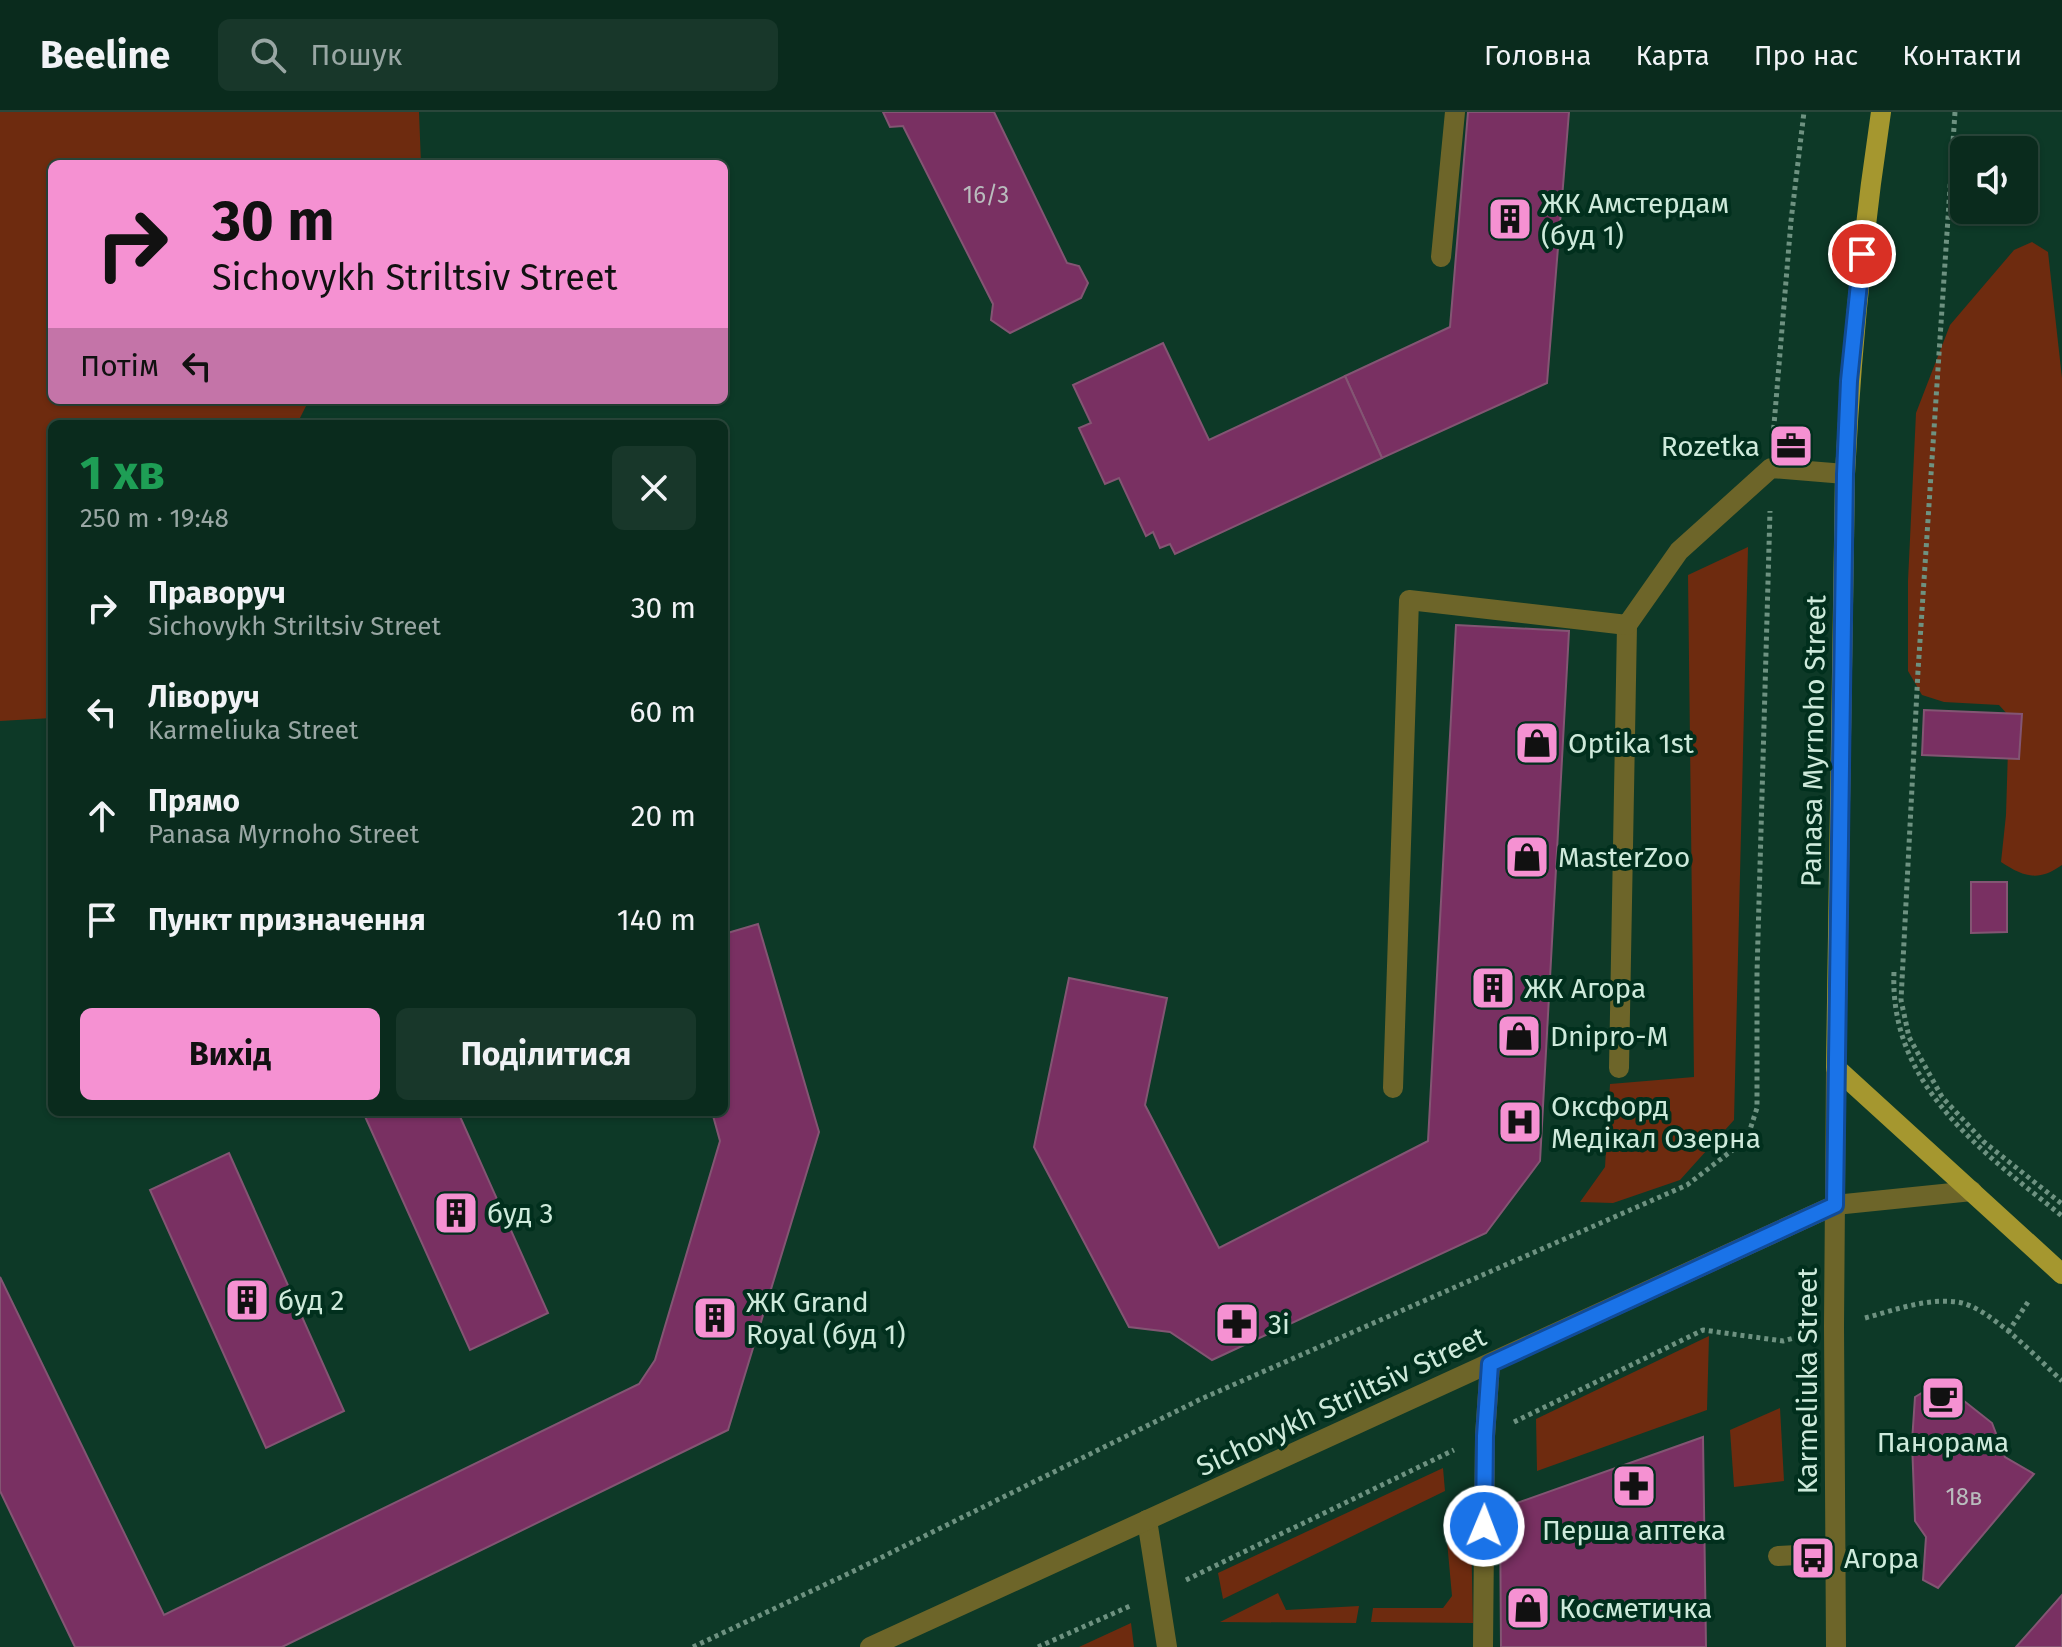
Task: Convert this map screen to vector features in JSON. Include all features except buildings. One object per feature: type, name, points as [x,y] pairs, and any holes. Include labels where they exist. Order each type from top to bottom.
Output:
[{"type":"main road","name":"Panasa Myrnoho Street","points":[[1836,1068],[1849,381],[1881,112]]},
{"type":"main road","points":[[1836,1068],[2062,1274]]},
{"type":"street","points":[[1441,257],[1455,112]]},
{"type":"street","points":[[1619,1068],[1627,625],[1679,551],[1771,468],[1845,474]]},
{"type":"street","points":[[1393,1088],[1409,600],[1627,625]]},
{"type":"street","name":"Karmeliuka Street","points":[[1836,1068],[1836,1647]]},
{"type":"street","name":"Sichovykh Striltsiv Street","points":[[870,1647],[1835,1205],[1972,1191]]},
{"type":"street","points":[[1483,1647],[1485,1436],[1490,1364]]},
{"type":"street","points":[[1147,1520],[1167,1647]]},
{"type":"street","points":[[1778,1556],[1836,1553]]},
{"type":"path","points":[[693,1647],[1201,1399],[1687,1185],[1747,1139],[1757,1108],[1757,973],[1771,468],[1791,221],[1804,112]]},
{"type":"path","points":[[1955,112],[1918,671],[1901,1000],[1909,1037],[1942,1097],[1984,1142],[2062,1204]]},
{"type":"path","points":[[1894,972],[1893,997],[1904,1046],[1937,1102],[1975,1146],[2062,1216]]},
{"type":"path","points":[[1862,1319],[1920,1303],[1960,1302],[1992,1318],[2062,1381]]},
{"type":"path","points":[[2008,1332],[2028,1302]]},
{"type":"path","points":[[1038,1647],[1703,1330],[1783,1341]]},
{"type":"shaded area","points":[[0,112],[419,112],[421,160],[48,160],[48,404],[307,404],[299,420],[48,420],[48,718],[0,721]]},
{"type":"shaded area","points":[[2032,242],[2048,252],[2062,378],[2062,865],[2046,874],[2031,876],[2001,862],[2006,815],[2009,716],[1999,705],[1944,702],[1922,695],[1908,671],[1908,581],[1916,413],[1950,325],[2014,250]]},
{"type":"shaded area","points":[[1748,547],[1734,1120],[1680,1180],[1613,1203],[1580,1202],[1605,1167],[1610,1084],[1694,1077],[1688,575]]},
{"type":"shaded area","points":[[1709,1336],[1707,1410],[1537,1471],[1536,1419]]},
{"type":"shaded area","points":[[1780,1408],[1784,1481],[1734,1487],[1730,1430]]},
{"type":"shaded area","points":[[1443,1468],[1445,1491],[1223,1599],[1218,1573]]},
{"type":"shaded area","points":[[1471,1531],[1473,1623],[1371,1622],[1373,1608],[1443,1608],[1452,1596],[1447,1541]]},
{"type":"shaded area","points":[[1278,1593],[1286,1610],[1359,1606],[1356,1623],[1220,1622]]},
{"type":"shaded area","points":[[1131,1623],[1134,1647],[1079,1647]]},
{"type":"place","name":"ЖК Амстердам (буд 1)","points":[[1510,219]]},
{"type":"place","name":"Rozetka","points":[[1791,446]]},
{"type":"place","name":"Оptika 1st","points":[[1537,743]]},
{"type":"place","name":"MasterZoo","points":[[1527,857]]},
{"type":"place","name":"ЖК Агора","points":[[1493,988]]},
{"type":"place","name":"Dnipro-M","points":[[1519,1036]]},
{"type":"place","name":"Оксфорд Медікал Озерна","points":[[1520,1122]]},
{"type":"place","name":"буд 3","points":[[456,1213]]},
{"type":"place","name":"буд 2","points":[[247,1300]]},
{"type":"place","name":"ЖК Grand Royal (буд 1)","points":[[715,1318]]},
{"type":"place","name":"3i","points":[[1237,1324]]},
{"type":"place","name":"Панорама","points":[[1943,1398]]},
{"type":"place","name":"Перша аптека","points":[[1634,1486]]},
{"type":"place","name":"Агора","points":[[1813,1558]]},
{"type":"place","name":"Косметичка","points":[[1528,1608]]},
{"type":"route","points":[[1484,1526],[1490,1364],[1835,1205],[1845,474],[1849,381],[1862,254]]}]
